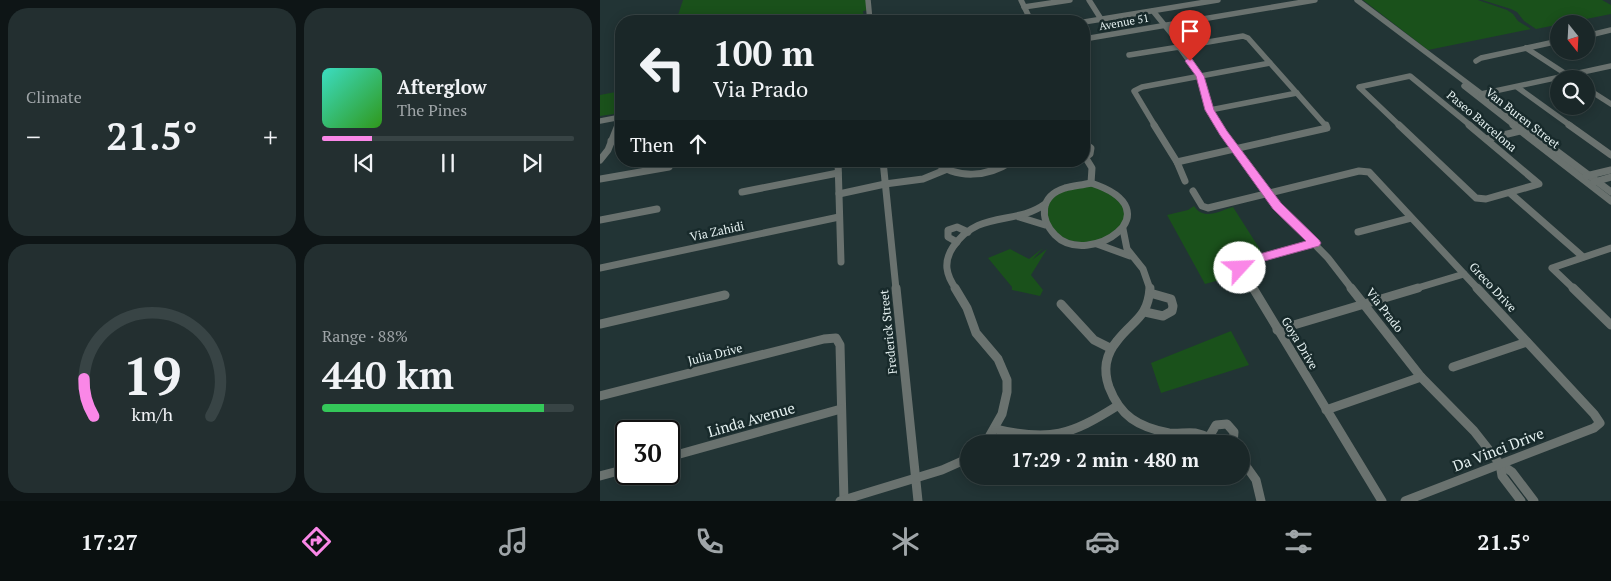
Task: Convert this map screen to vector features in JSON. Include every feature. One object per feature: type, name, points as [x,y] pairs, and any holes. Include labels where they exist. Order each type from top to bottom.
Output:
[{"type":"street","points":[[868,0],[869,15]]},
{"type":"street","points":[[1021,0],[1028,15]]},
{"type":"street","points":[[1024,7],[1070,0]]},
{"type":"street","points":[[1089,0],[1102,19]]},
{"type":"street","points":[[1090,21],[1218,0]]},
{"type":"street","name":"Avenue 51","points":[[1090,38],[1315,0]]},
{"type":"street","name":"Van Buren Street","points":[[1357,0],[1593,183],[1611,200]]},
{"type":"street","name":"Via Prado","points":[[1151,11],[1200,76],[1210,110],[1235,149],[1268,194],[1285,215],[1315,243],[1422,377],[1474,430],[1500,464],[1512,472],[1534,501]]},
{"type":"street","points":[[1595,34],[1611,30]]},
{"type":"street","points":[[1129,55],[1243,36],[1270,63],[1327,128],[1177,162]]},
{"type":"street","points":[[1476,61],[1480,58],[1550,43]]},
{"type":"street","points":[[1526,48],[1560,70]]},
{"type":"street","points":[[1185,181],[1177,162],[1134,91],[1142,87],[1270,63]]},
{"type":"street","points":[[1595,70],[1611,66]]},
{"type":"street","name":"Paseo Barcelona","points":[[1410,76],[1487,139],[1539,184],[1480,200],[1359,87],[1410,76]]},
{"type":"street","points":[[1481,96],[1550,81]]},
{"type":"street","points":[[1516,88],[1611,155]]},
{"type":"street","points":[[1210,110],[1297,93]]},
{"type":"street","points":[[1595,94],[1611,104]]},
{"type":"street","points":[[600,121],[615,118]]},
{"type":"street","points":[[1487,139],[1525,130]]},
{"type":"street","points":[[600,160],[608,150],[615,131]]},
{"type":"street","points":[[611,141],[615,141]]},
{"type":"street","points":[[1090,166],[1092,170],[1091,183]]},
{"type":"street","points":[[600,179],[669,167]]},
{"type":"street","points":[[838,167],[841,262]]},
{"type":"street","name":"Frederick Street","points":[[885,167],[918,501]]},
{"type":"street","points":[[941,167],[945,170],[960,173],[980,174],[996,171],[1002,167]]},
{"type":"street","points":[[839,194],[886,184],[926,179],[945,170]]},
{"type":"street","points":[[1585,177],[1611,170]]},
{"type":"street","name":"Greco Drive","points":[[1268,194],[1366,171],[1464,274],[1600,423]]},
{"type":"street","points":[[742,192],[838,173]]},
{"type":"street","points":[[1593,183],[1611,178]]},
{"type":"street","points":[[992,435],[1006,404],[1006,380],[999,360],[976,334],[968,308],[948,278],[948,261],[957,242],[968,232],[988,221],[1031,212],[1044,204],[1059,190],[1074,185],[1091,183],[1104,186],[1122,199],[1128,215],[1122,229],[1111,238],[1097,244],[1081,245],[1064,241],[1052,234],[1045,225],[1044,204]]},
{"type":"street","name":"Van Buren Street","points":[[1593,183],[1611,192]]},
{"type":"street","points":[[1193,191],[1204,208],[1268,194]]},
{"type":"street","points":[[1510,193],[1583,257]]},
{"type":"street","points":[[600,220],[657,209]]},
{"type":"street","points":[[1017,216],[1045,225]]},
{"type":"street","name":"Via Zahidi","points":[[600,268],[839,217]]},
{"type":"street","points":[[1358,232],[1411,218]]},
{"type":"street","points":[[957,242],[948,237],[948,230],[957,227],[968,232]]},
{"type":"street","points":[[1122,229],[1126,249],[1146,274],[1150,293],[1145,312],[1121,334],[1110,348],[1106,364],[1106,378],[1117,406],[1132,420],[1151,429],[1170,433],[1196,433],[1204,435]]},
{"type":"street","name":"Goya Drive","points":[[1315,243],[1240,265],[1277,330],[1382,501]]},
{"type":"street","points":[[1097,244],[1132,257]]},
{"type":"street","points":[[1611,248],[1552,268],[1611,325]]},
{"type":"street","points":[[1277,330],[1464,274]]},
{"type":"street","points":[[1145,312],[1163,316],[1172,312],[1174,307],[1167,296],[1150,293]]},
{"type":"street","points":[[600,324],[725,295]]},
{"type":"street","points":[[1061,304],[1094,340],[1110,348]]},
{"type":"street","name":"Julia Drive","points":[[600,396],[824,339],[836,338],[840,345],[841,409]]},
{"type":"street","points":[[1453,367],[1527,342]]},
{"type":"street","points":[[1326,410],[1422,377]]},
{"type":"street","points":[[996,429],[1029,437],[1054,436],[1081,429],[1117,406]]},
{"type":"street","points":[[841,409],[843,501],[948,468],[960,462]]},
{"type":"street","name":"Linda Avenue","points":[[680,454],[841,409]]},
{"type":"street","name":"Da Vinci Drive","points":[[1405,501],[1599,426],[1600,423]]},
{"type":"street","points":[[1209,435],[1216,425],[1227,424],[1234,432],[1234,435]]},
{"type":"street","name":"Via Prado","points":[[1500,464],[1502,476],[1521,501]]},
{"type":"street","points":[[600,476],[615,472]]},
{"type":"street","points":[[1250,472],[1256,480],[1261,501]]},
{"type":"green space","points":[[683,0],[867,0],[868,10],[863,11],[863,15],[678,15]]},
{"type":"green space","points":[[1363,0],[1478,0],[1507,10],[1518,21],[1531,29],[1428,50]]},
{"type":"green space","points":[[1482,0],[1602,0],[1611,5],[1611,14],[1595,17],[1595,15],[1550,15],[1550,26],[1536,29],[1511,9]]},
{"type":"green space","points":[[615,92],[615,114],[600,116],[600,95]]},
{"type":"green space","points":[[1079,186],[1104,190],[1123,206],[1124,218],[1115,231],[1108,236],[1092,241],[1076,242],[1064,238],[1049,227],[1047,207],[1049,202],[1056,195]]},
{"type":"green space","points":[[1194,206],[1198,211],[1207,214],[1233,207],[1261,251],[1236,256],[1230,264],[1230,270],[1234,276],[1205,284],[1167,215],[1188,210]]},
{"type":"green space","points":[[1043,248],[1032,260],[1047,249],[1031,275],[1043,290],[1040,296],[1012,290],[1012,287],[988,258],[1010,249],[1029,259]]},
{"type":"green space","points":[[1231,331],[1249,365],[1161,393],[1151,363]]},
{"type":"route","points":[[1190,61],[1200,76],[1210,110],[1223,133],[1277,206],[1315,243],[1242,263],[1240,268]]}]
